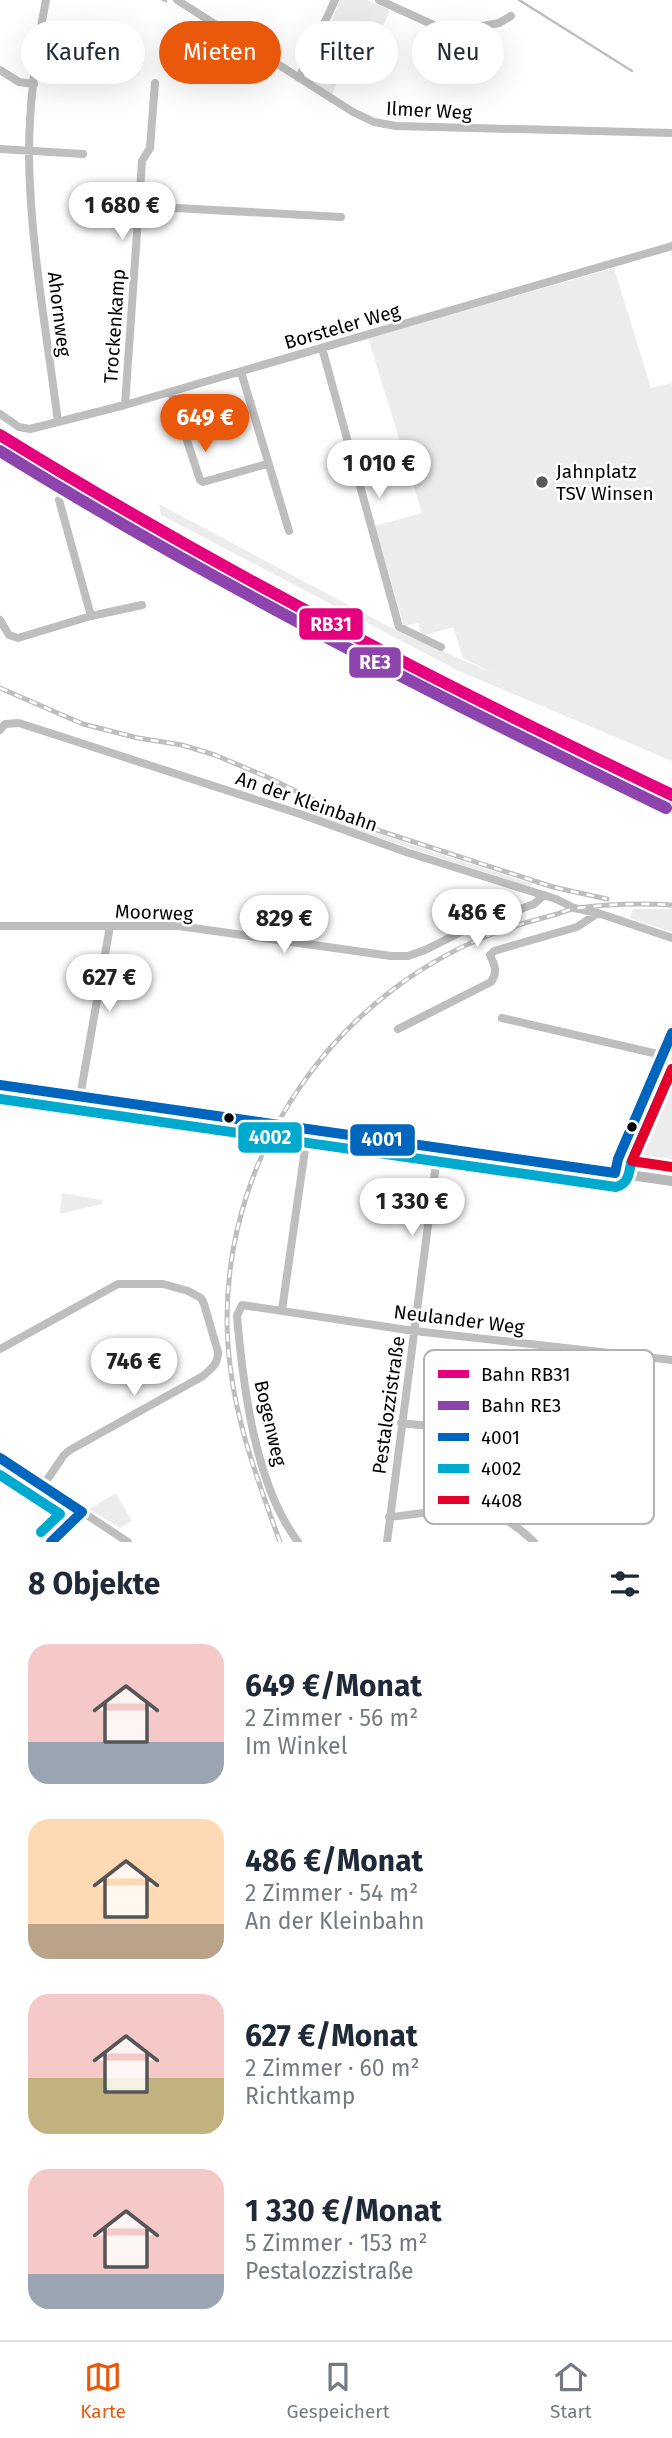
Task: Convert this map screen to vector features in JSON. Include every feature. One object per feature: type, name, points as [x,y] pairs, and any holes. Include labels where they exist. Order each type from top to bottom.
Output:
[{"type":"main road","points":[[0,1085],[672,1181]]},
{"type":"street","name":"Ahornweg","points":[[43,21],[46,0]]},
{"type":"street","name":"Ilmer Weg","points":[[177,0],[295,75]]},
{"type":"street","points":[[325,21],[335,0]]},
{"type":"street","points":[[384,1],[449,32],[499,23],[511,16]]},
{"type":"street","points":[[0,70],[21,82]]},
{"type":"street","name":"Trockenkamp","points":[[125,405],[142,161],[150,148],[155,83]]},
{"type":"street","name":"Ahornweg","points":[[34,84],[29,151],[33,224],[58,422]]},
{"type":"street","name":"Ilmer Weg","points":[[309,84],[373,122],[396,126],[672,133]]},
{"type":"street","points":[[0,149],[83,154]]},
{"type":"street","points":[[139,206],[341,217]]},
{"type":"street","name":"Borsteler Weg","points":[[0,414],[19,427],[30,429],[171,392],[672,246]]},
{"type":"street","points":[[322,348],[399,627],[441,647]]},
{"type":"street","points":[[241,372],[289,531]]},
{"type":"street","points":[[171,392],[200,480],[204,482],[267,464]]},
{"type":"street","points":[[59,500],[91,616]]},
{"type":"street","points":[[0,620],[9,635],[19,638],[91,616],[142,605]]},
{"type":"street","name":"An der Kleinbahn","points":[[2,727],[19,723],[300,814],[406,852],[544,895],[574,908],[598,913],[672,938]]},
{"type":"street","name":"Moorweg","points":[[0,926],[179,926],[391,956],[408,956],[475,926],[534,904],[544,895]]},
{"type":"street","points":[[398,1029],[491,982],[496,969],[490,955],[494,951],[577,927],[598,913]]},
{"type":"street","points":[[80,1097],[110,926]]},
{"type":"street","points":[[502,1018],[662,1055]]},
{"type":"street","points":[[614,1173],[672,1033]]},
{"type":"street","points":[[282,1310],[308,1129]]},
{"type":"street","name":"Pestalozzistraße","points":[[387,1542],[438,1148]]},
{"type":"street","points":[[0,1349],[118,1284],[163,1284],[201,1298],[218,1352],[218,1360],[203,1376],[70,1450],[43,1487]]},
{"type":"street","name":"Neulander Weg","points":[[243,1305],[414,1331],[583,1350]]},
{"type":"street","name":"Bogenweg","points":[[243,1305],[237,1315],[248,1412],[280,1513],[298,1542]]},
{"type":"street","name":"Neulander Weg","points":[[654,1358],[672,1360]]},
{"type":"street","points":[[401,1423],[424,1425]]},
{"type":"street","points":[[0,1458],[128,1542]]},
{"type":"street","points":[[51,1542],[82,1512]]},
{"type":"street","points":[[389,1517],[424,1513]]},
{"type":"street","points":[[514,1524],[534,1542]]},
{"type":"shaded area","points":[[340,0],[367,0],[390,10],[385,21],[332,21]]},
{"type":"shaded area","points":[[315,84],[336,84],[332,94]]},
{"type":"shaded area","name":"Jahnplatz TSV Winsen","points":[[614,268],[651,388],[672,383],[672,761],[461,672],[161,515],[159,504],[401,633],[493,673],[463,658],[453,627],[422,636],[418,623],[404,626],[375,526],[422,513],[368,338]]},
{"type":"shaded area","points":[[305,804],[389,837],[533,884],[529,887],[352,829],[315,816]]},
{"type":"shaded area","points":[[633,909],[672,909],[672,932],[630,918]]},
{"type":"shaded area","points":[[672,1043],[672,1171],[635,1165],[631,1159],[633,1140]]},
{"type":"shaded area","points":[[62,1193],[102,1200],[102,1204],[60,1214]]},
{"type":"shaded area","points":[[116,1493],[132,1521],[120,1528],[89,1509]]},
{"type":"waterway","points":[[519,0],[632,71]]},
{"type":"railway","points":[[0,688],[83,724],[138,738],[182,745],[215,755],[267,777],[371,828],[553,887],[607,899]]},
{"type":"railway","points":[[280,1542],[237,1407],[228,1351],[227,1322],[232,1257],[247,1194],[271,1135],[304,1081],[345,1032],[393,990],[447,955],[506,929],[574,908],[624,904],[672,905]]},
{"type":"rail line","name":"RB31","points":[[0,435],[247,579],[500,711],[672,795]]},
{"type":"rail line","name":"RE3","points":[[0,451],[163,547],[328,638],[496,725],[666,808]]},
{"type":"transit line","name":"4001","points":[[0,1085],[615,1173],[618,1159],[672,1033]]},
{"type":"transit line","name":"4002","points":[[0,1099],[616,1187],[623,1184],[627,1178],[672,1069]]},
{"type":"transit line","name":"4408","points":[[672,1069],[632,1161],[672,1167]]},
{"type":"transit line","name":"4001","points":[[0,1458],[82,1512],[51,1542]]},
{"type":"transit line","name":"4002","points":[[0,1475],[60,1514],[41,1532]]},
{"type":"place","name":"Jahnplatz TSV Winsen","points":[[542,482]]}]
